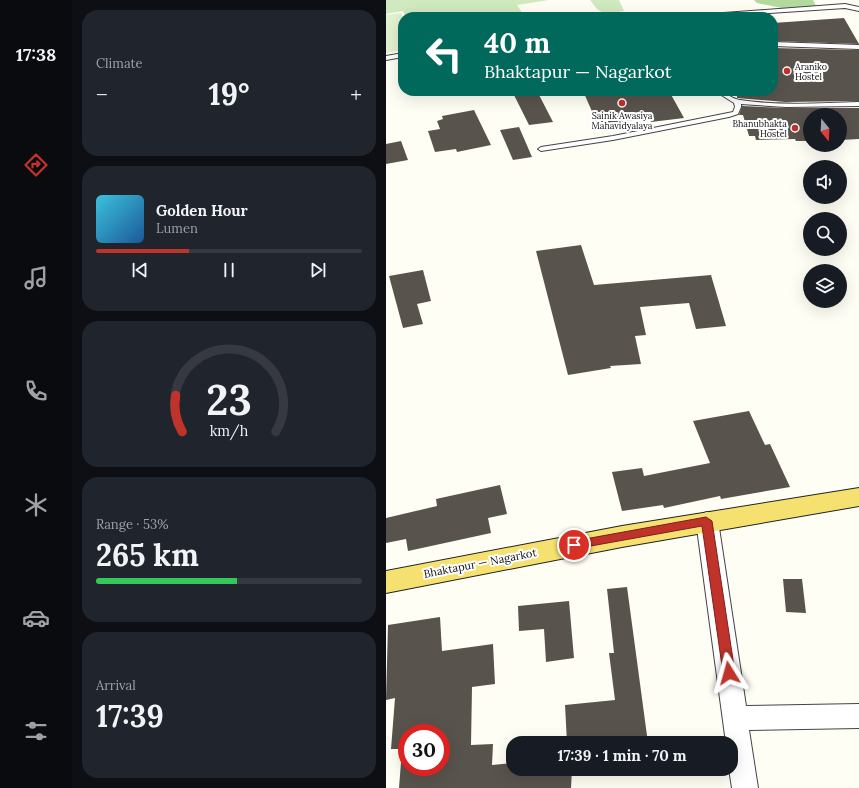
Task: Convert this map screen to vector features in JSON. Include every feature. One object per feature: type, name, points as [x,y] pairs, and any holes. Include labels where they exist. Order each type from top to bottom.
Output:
[{"type":"main road","name":"Bhaktapur — Nagarkot","points":[[386,582],[485,561],[706,521],[859,497]]},
{"type":"street","points":[[706,521],[736,718],[745,788]]},
{"type":"street","points":[[736,718],[859,716]]},
{"type":"lane","points":[[757,12],[845,6],[859,9]]},
{"type":"lane","points":[[778,44],[859,47]]},
{"type":"lane","points":[[386,58],[398,56]]},
{"type":"lane","points":[[727,96],[737,102],[786,105],[859,104]]},
{"type":"lane","points":[[540,149],[613,138],[729,116],[736,113],[738,107],[737,102]]},
{"type":"green space","points":[[386,0],[549,0],[517,5],[522,12],[403,11],[386,14]]},
{"type":"green space","points":[[590,0],[619,0],[624,11],[602,12],[597,9]]},
{"type":"green space","points":[[754,0],[813,0],[816,6],[782,8],[757,3]]},
{"type":"green space","points":[[398,13],[398,51],[386,53],[386,15]]},
{"type":"building","points":[[844,18],[859,44],[778,41],[778,23]]},
{"type":"building","points":[[778,48],[859,50],[859,101],[785,102],[737,98],[737,96],[778,96]]},
{"type":"building","points":[[514,96],[540,96],[553,122],[529,125]]},
{"type":"building","points":[[585,96],[672,96],[684,118],[651,122],[649,118],[598,125]]},
{"type":"building","points":[[742,106],[803,108],[803,141],[796,141],[795,139],[756,140],[755,136],[749,136],[743,115],[739,115]]},
{"type":"building","points":[[847,108],[859,108],[859,139],[847,140]]},
{"type":"building","points":[[474,110],[491,145],[457,152],[456,149],[435,152],[428,131],[440,129],[437,121],[443,119],[442,116]]},
{"type":"building","points":[[519,127],[532,157],[513,160],[500,130]]},
{"type":"building","points":[[401,141],[408,160],[386,164],[386,144]]},
{"type":"building","points":[[581,245],[594,285],[711,275],[726,326],[696,329],[689,303],[640,307],[646,335],[635,336],[641,364],[610,366],[611,368],[568,375],[536,251]]},
{"type":"building","points":[[423,270],[431,301],[417,304],[423,324],[403,328],[389,276]]},
{"type":"building","points":[[749,411],[765,445],[770,444],[790,487],[721,499],[720,496],[664,508],[663,505],[622,511],[612,472],[642,468],[644,476],[710,463],[693,421]]},
{"type":"building","points":[[500,485],[507,514],[488,518],[491,533],[408,551],[406,539],[386,543],[386,518],[437,506],[436,499]]},
{"type":"building","points":[[783,579],[802,579],[806,613],[786,612]]},
{"type":"building","points":[[627,587],[647,736],[567,736],[565,705],[615,700],[609,653],[614,653],[607,589]]},
{"type":"building","points":[[569,601],[574,658],[546,662],[544,629],[519,631],[518,606]]},
{"type":"building","points":[[440,617],[442,651],[493,644],[495,684],[472,687],[471,745],[493,744],[492,765],[506,764],[506,776],[572,776],[571,788],[399,788],[400,776],[450,776],[450,724],[398,724],[398,749],[391,749],[395,698],[386,700],[388,625]]},
{"type":"place","name":"Araniko Hostel","points":[[787,71]]},
{"type":"place","name":"Sainik Awasiya Mahavidyalaya","points":[[622,103]]},
{"type":"place","name":"Bhanubhakta Hostel","points":[[795,128]]},
{"type":"route","points":[[574,545],[706,521],[729,673]]}]
